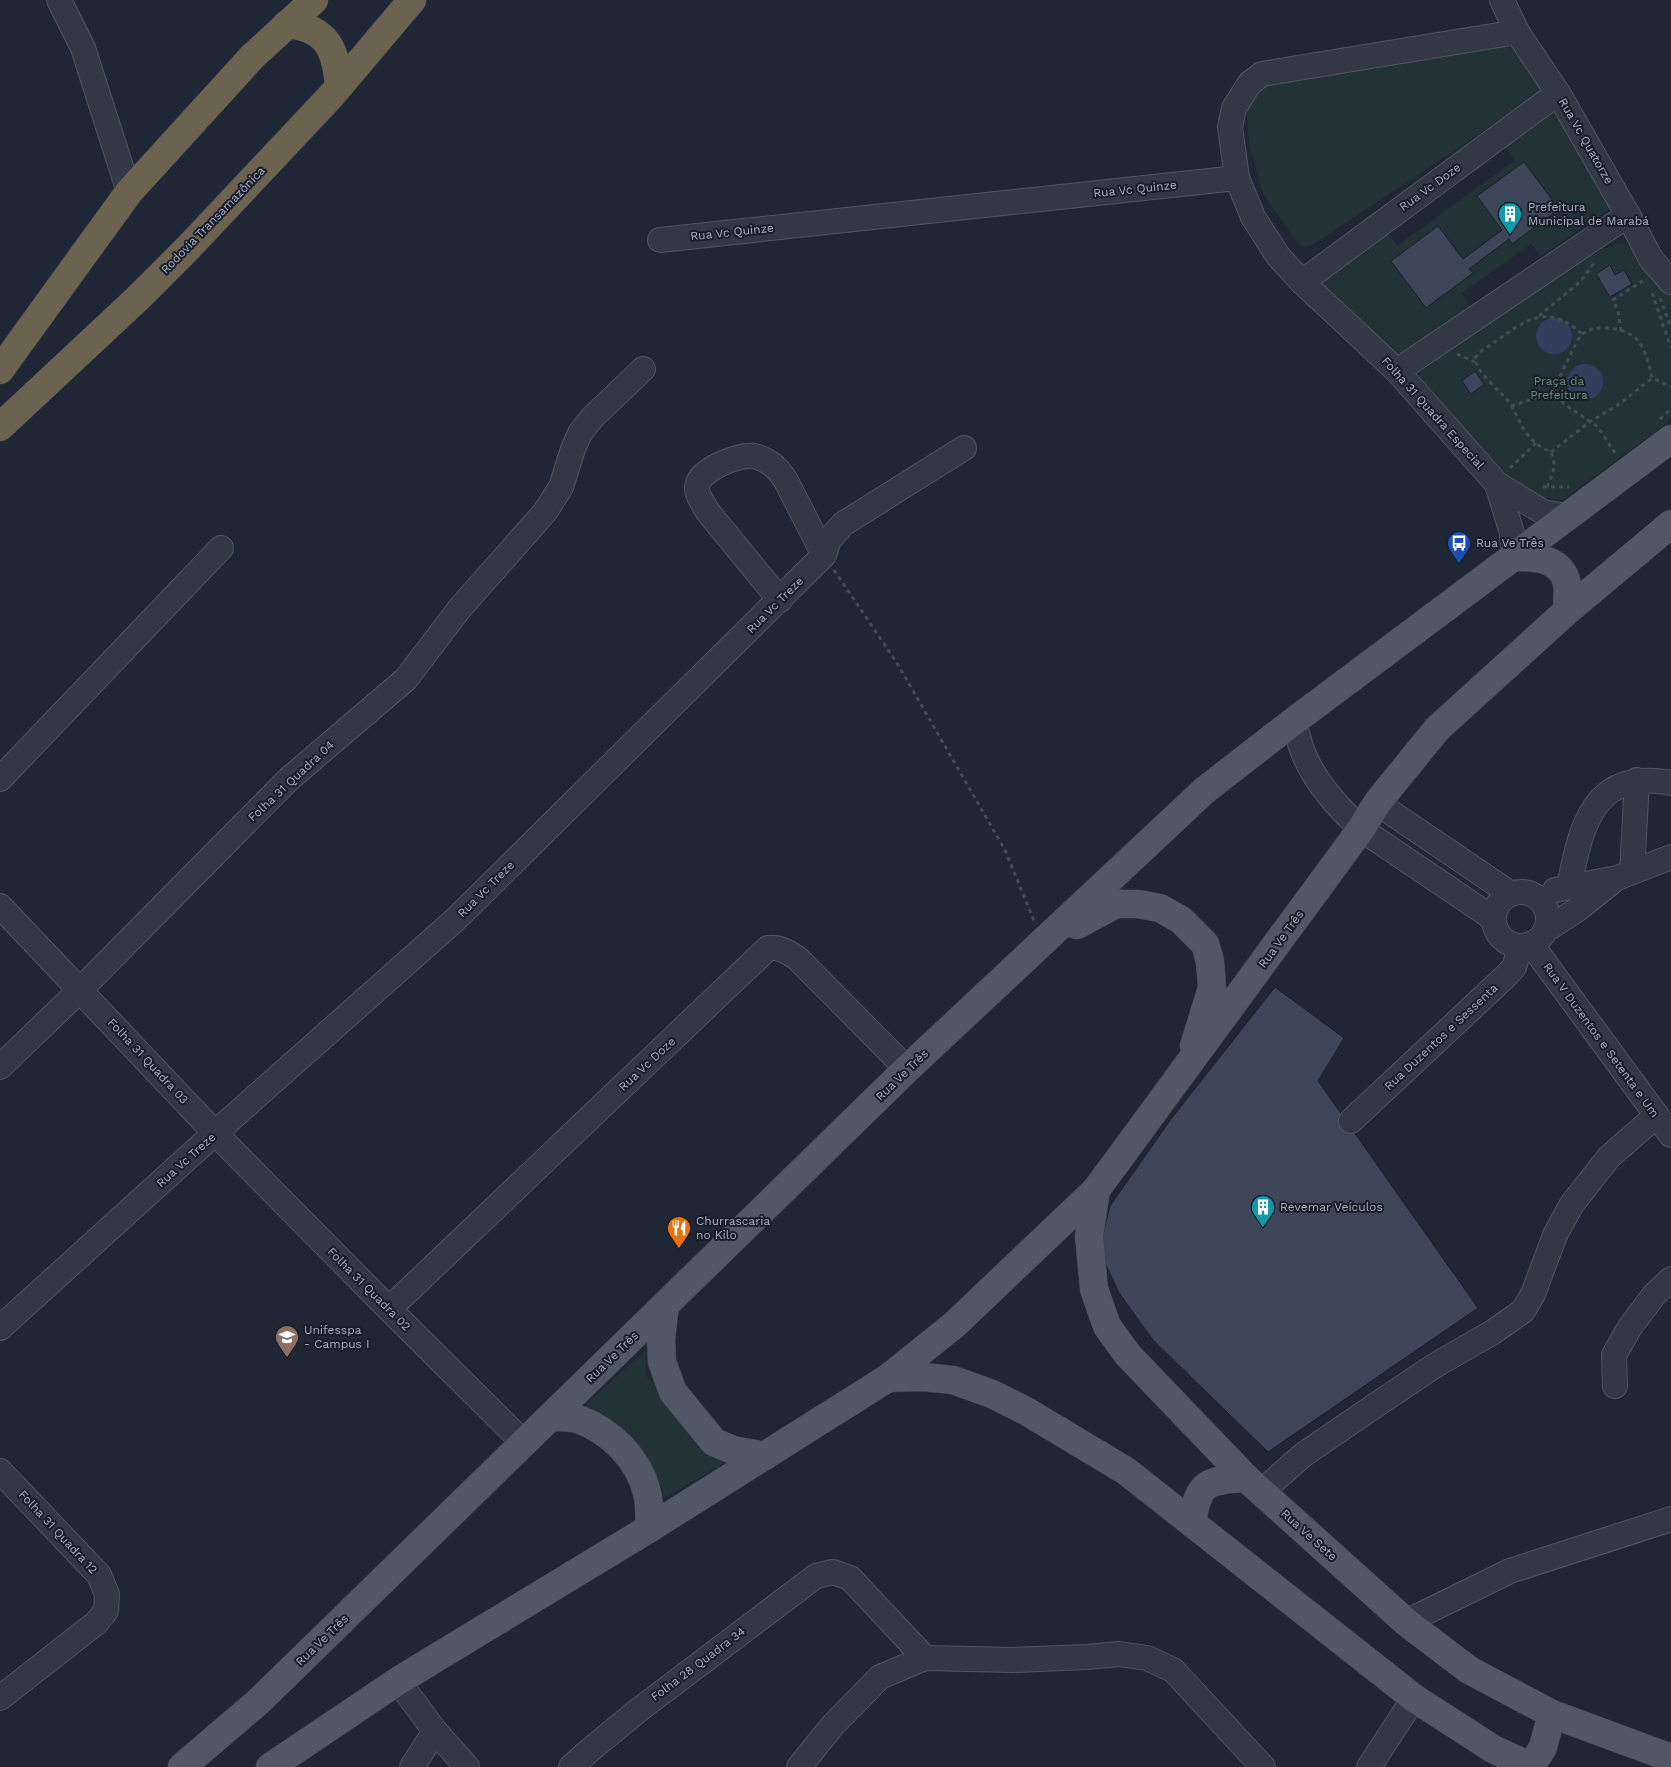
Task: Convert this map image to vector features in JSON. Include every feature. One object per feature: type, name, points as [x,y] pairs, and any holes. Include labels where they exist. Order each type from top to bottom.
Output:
[{"type":"highway","points":[[0,370],[129,192],[252,58],[314,0]]},
{"type":"highway","name":"Rodovia Transamazônica","points":[[0,428],[138,298],[188,248],[339,86],[412,0]]},
{"type":"highway","points":[[287,24],[302,26],[316,32],[326,40],[333,50],[339,86]]},
{"type":"main road","name":"Rua Ve Três","points":[[182,1767],[258,1702],[907,1069],[1043,944],[1205,790],[1567,516],[1662,431]]},
{"type":"main road","name":"Rua Ve Três","points":[[270,1767],[398,1681],[650,1528],[888,1378],[954,1326],[1096,1190],[1361,830],[1378,803],[1437,729],[1567,611],[1671,524]]},
{"type":"main road","points":[[1513,557],[1532,557],[1551,562],[1561,570],[1566,580],[1567,611]]},
{"type":"main road","points":[[1043,944],[1116,904],[1138,904],[1160,908],[1181,920],[1205,944],[1210,961],[1212,988],[1186,1068]]},
{"type":"main road","name":"Rua Ve Sete","points":[[1096,1190],[1089,1236],[1094,1289],[1107,1326],[1127,1354],[1254,1485],[1406,1622],[1469,1670],[1552,1714],[1671,1758]]},
{"type":"main road","points":[[665,1305],[661,1339],[662,1362],[673,1392],[714,1442],[733,1450],[766,1456]]},
{"type":"main road","points":[[888,1378],[923,1377],[953,1380],[992,1394],[1026,1411],[1126,1471],[1414,1698],[1453,1725],[1493,1749],[1531,1767],[1543,1746],[1552,1714]]},
{"type":"main road","points":[[551,1417],[576,1419],[599,1429],[617,1441],[636,1465],[647,1493],[650,1528]]},
{"type":"main road","points":[[1192,1523],[1195,1503],[1203,1489],[1218,1479],[1254,1485]]},
{"type":"street","points":[[59,0],[83,48],[129,192]]},
{"type":"street","name":"Rua Vc Quatorze","points":[[1503,0],[1518,32],[1558,92],[1628,215],[1651,260],[1657,284]]},
{"type":"street","points":[[1237,178],[1230,127],[1234,108],[1250,83],[1262,74],[1518,32]]},
{"type":"street","name":"Rua Vc Doze","points":[[1302,282],[1558,92]]},
{"type":"street","name":"Rua Vc Quinze","points":[[660,240],[1237,178]]},
{"type":"street","name":"Folha 31 Quadra Especial","points":[[1237,178],[1253,217],[1278,256],[1302,282],[1506,472],[1543,512],[1567,516]]},
{"type":"street","points":[[1397,371],[1628,215]]},
{"type":"street","name":"Folha 31 Quadra 04","points":[[0,1067],[80,990],[289,779],[406,679],[460,608],[545,512],[561,487],[573,449],[580,434],[592,418],[643,369]]},
{"type":"street","name":"Rua Vc Treze","points":[[0,1328],[456,919],[780,600],[824,555],[829,540],[843,524],[964,448]]},
{"type":"street","points":[[780,600],[708,512],[697,489],[699,478],[711,469],[742,456],[754,456],[773,465],[780,471],[786,481],[824,555]]},
{"type":"street","name":"Folha 31 Quadra Especial","points":[[1506,472],[1513,557]]},
{"type":"street","points":[[0,779],[221,548]]},
{"type":"street","points":[[1294,721],[1306,759],[1323,788],[1344,814],[1361,830],[1494,919]]},
{"type":"street","points":[[1569,887],[1575,855],[1589,814],[1604,796],[1619,785],[1637,780],[1671,783]]},
{"type":"street","points":[[1637,780],[1624,875],[1533,940],[1510,944],[1502,938],[1496,929],[1494,919],[1496,908],[1502,900],[1521,894],[1569,887],[1624,875],[1671,857]]},
{"type":"street","points":[[1378,803],[1521,894],[1540,900],[1546,909],[1548,919],[1533,940]]},
{"type":"street","points":[[0,906],[80,990]]},
{"type":"street","name":"Rua V Duzentos e Setenta e Um","points":[[1533,940],[1671,1136]]},
{"type":"street","name":"Rua Duzentos e Sessenta","points":[[1352,1121],[1507,975],[1533,940]]},
{"type":"street","name":"Rua Vc Doze","points":[[389,1309],[768,948],[777,947],[784,949],[797,958],[907,1069]]},
{"type":"street","name":"Folha 31 Quadra 03","points":[[80,990],[216,1133]]},
{"type":"street","points":[[1254,1485],[1303,1455],[1434,1366],[1492,1332],[1523,1311],[1533,1294],[1555,1235],[1572,1204],[1609,1157],[1656,1116]]},
{"type":"street","name":"Folha 31 Quadra 02","points":[[216,1133],[524,1443]]},
{"type":"street","points":[[1615,1386],[1614,1355],[1630,1327],[1654,1295],[1671,1279]]},
{"type":"street","name":"Folha 31 Quadra 12","points":[[0,1470],[99,1575],[107,1594],[106,1610],[96,1623],[0,1698]]},
{"type":"street","points":[[1406,1622],[1510,1570],[1671,1519]]},
{"type":"street","name":"Folha 28 Quadra 34","points":[[571,1767],[640,1709],[816,1576],[833,1572],[850,1578],[925,1658]]},
{"type":"street","points":[[799,1767],[833,1725],[880,1676],[925,1658],[1012,1660],[1119,1654],[1147,1658],[1173,1670],[1263,1767]]},
{"type":"street","points":[[398,1681],[435,1731],[467,1767]]},
{"type":"street","points":[[1369,1767],[1414,1698]]},
{"type":"street","points":[[412,1767],[435,1731]]},
{"type":"path","points":[[1475,362],[1475,358],[1480,352],[1526,321],[1539,316],[1581,281],[1597,259]]},
{"type":"path","points":[[1621,331],[1618,311],[1613,300],[1646,278],[1657,284],[1671,348]]},
{"type":"path","points":[[1539,316],[1563,320],[1570,323],[1582,334]]},
{"type":"path","points":[[1614,454],[1616,453],[1598,426],[1571,410],[1555,392],[1554,389],[1559,377],[1582,334],[1599,328],[1628,333],[1640,342],[1648,360],[1652,378]]},
{"type":"path","points":[[1450,357],[1456,354],[1475,362],[1511,406],[1528,436],[1551,452],[1554,459],[1554,475],[1545,487],[1567,488],[1572,485]]},
{"type":"path","points":[[1652,378],[1671,387]]},
{"type":"path","points":[[1551,452],[1591,421],[1618,405],[1652,378]]},
{"type":"path","points":[[1511,406],[1555,392]]},
{"type":"path","points":[[1662,431],[1671,410]]},
{"type":"path","points":[[1506,472],[1536,443]]},
{"type":"path","points":[[824,555],[898,663],[1005,850],[1043,944]]},
{"type":"green space","points":[[1498,45],[1515,50],[1544,81],[1542,92],[1314,244],[1305,247],[1298,243],[1263,194],[1249,143],[1247,116],[1251,96],[1260,83]]},
{"type":"green space","points":[[1549,109],[1561,111],[1609,198],[1608,210],[1541,256],[1531,244],[1462,293],[1471,306],[1407,354],[1394,353],[1322,290],[1320,279],[1385,231],[1397,246],[1515,160],[1504,145]]},
{"type":"green space","name":"Praça da Prefeitura","points":[[1618,243],[1627,245],[1671,291],[1671,418],[1663,426],[1562,500],[1541,497],[1514,482],[1425,392],[1420,385],[1420,367],[1603,249]]},
{"type":"green space","points":[[647,1349],[646,1375],[708,1451],[725,1463],[664,1498],[657,1476],[610,1420],[578,1412]]},
{"type":"water","points":[[1554,318],[1567,323],[1572,336],[1567,349],[1554,354],[1541,349],[1536,336],[1541,323]]},
{"type":"water","points":[[1585,364],[1597,370],[1603,382],[1597,394],[1585,400],[1573,394],[1567,382],[1573,370]]},
{"type":"building","name":"Prefeitura Municipal de Marabá","points":[[1524,162],[1559,209],[1512,244],[1509,239],[1469,269],[1473,273],[1426,308],[1391,261],[1438,226],[1463,259],[1502,230],[1477,196]]},
{"type":"building","points":[[1610,265],[1615,275],[1624,270],[1632,284],[1610,297],[1596,274]]},
{"type":"building","points":[[1475,371],[1484,384],[1471,394],[1462,381]]},
{"type":"building","name":"Revemar Veículos","points":[[1275,987],[1344,1038],[1318,1081],[1478,1308],[1268,1452],[1153,1340],[1119,1293],[1099,1250],[1110,1206],[1171,1119]]},
{"type":"place","name":"Prefeitura Municipal de Marabá","points":[[1510,235]]},
{"type":"place","name":"Rua Ve Três","points":[[1459,564]]},
{"type":"place","name":"Revemar Veículos","points":[[1263,1228]]},
{"type":"place","name":"Churrascaria no Kilo","points":[[679,1249]]},
{"type":"place","name":"Unifesspa - Campus I","points":[[287,1358]]}]
